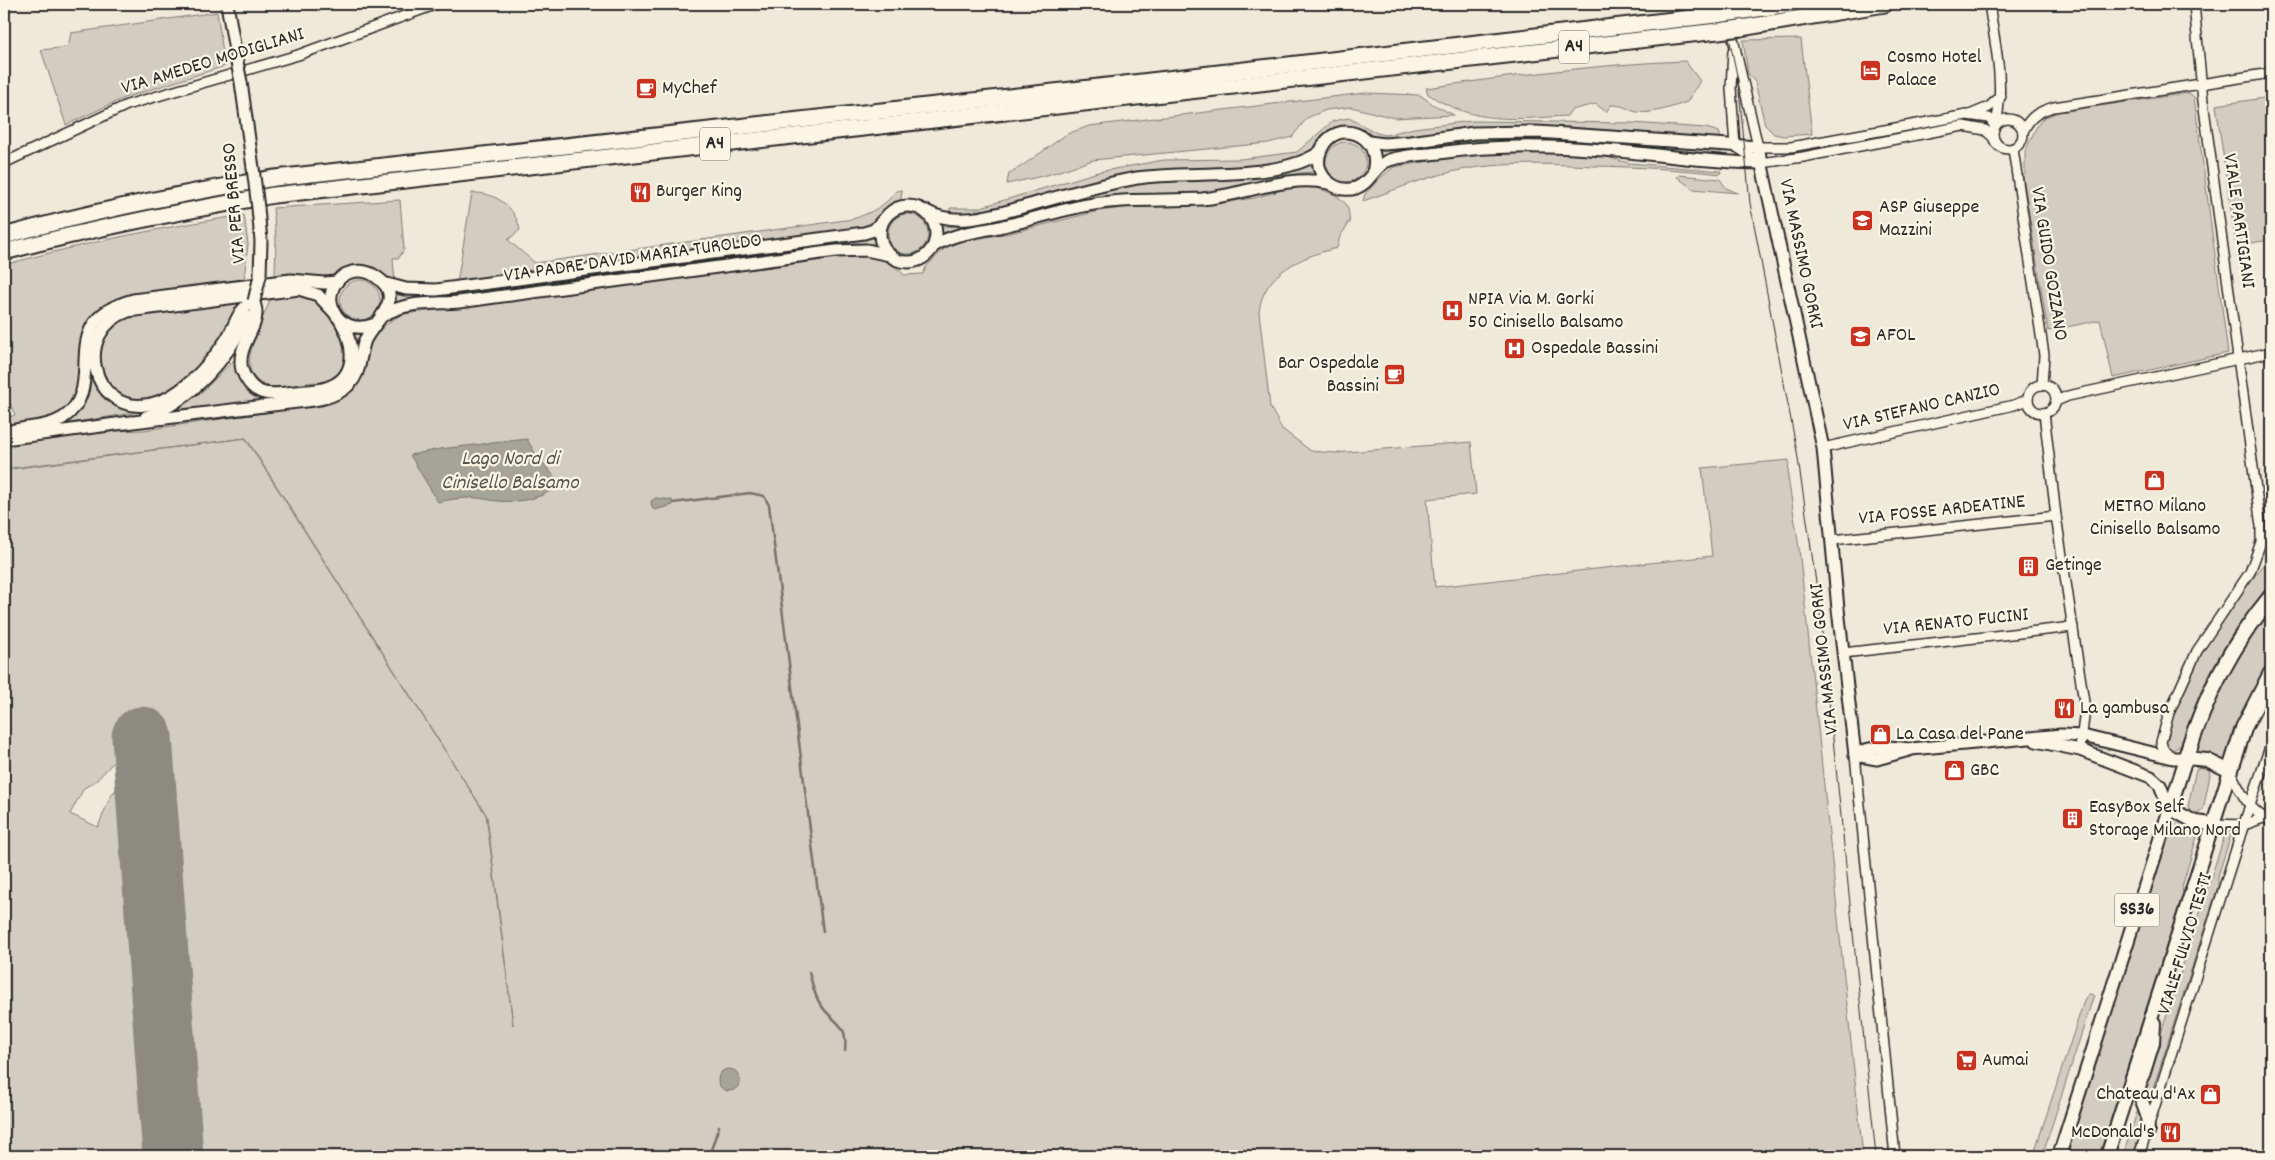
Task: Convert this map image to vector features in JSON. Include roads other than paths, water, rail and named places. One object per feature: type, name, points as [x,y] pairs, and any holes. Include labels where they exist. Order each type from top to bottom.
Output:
[{"type":"highway","name":"A4","points":[[4,236],[71,218],[160,198],[275,178],[1149,81],[1720,10],[1738,12],[1789,4]]},
{"type":"highway","name":"A4","points":[[4,252],[75,233],[173,212],[274,195],[1718,31],[1884,4]]},
{"type":"highway","name":"SS36","points":[[2180,758],[2218,677],[2245,630],[2271,597]]},
{"type":"highway","name":"VIALE FULVIO TESTI","points":[[2230,771],[2244,727],[2271,674]]},
{"type":"main road","points":[[2180,758],[2207,760],[2230,771]]},
{"type":"main road","name":"SS36","points":[[2059,1156],[2169,808],[2180,758]]},
{"type":"main road","name":"VIALE FULVIO TESTI","points":[[2107,1156],[2230,771]]},
{"type":"main road","points":[[2169,808],[2195,822],[2213,824]]},
{"type":"main road","points":[[2148,1132],[2147,1115],[2139,1088],[2153,1043],[2156,1003]]},
{"type":"street","name":"VIA PER BRESSO","points":[[4,440],[125,423],[158,412],[174,404],[204,379],[220,361],[241,330],[254,301],[260,276],[261,241],[253,168],[227,4]]},
{"type":"street","name":"VIA AMEDEO MODIGLIANI","points":[[4,163],[127,105],[298,55],[437,4]]},
{"type":"street","points":[[1989,4],[2001,96],[1993,137]]},
{"type":"street","name":"VIALE PARTIGIANI","points":[[2180,758],[2163,749],[2161,742],[2172,708],[2197,651],[2250,572],[2261,542],[2261,526],[2237,359],[2202,83],[2194,4]]},
{"type":"street","name":"VIA MASSIMO GORKI","points":[[1720,10],[1734,45],[1745,83],[1823,448],[1895,1156]]},
{"type":"street","name":"VIA MASSIMO GORKI","points":[[1734,45],[1731,88],[1735,146],[1761,163]]},
{"type":"street","points":[[1373,172],[1386,162],[1406,157],[1472,148],[1536,145],[1761,163],[1803,157],[1962,126],[1985,130],[2001,147],[2013,149],[2022,142],[2028,121],[2037,113],[2054,107],[2271,73]]},
{"type":"street","points":[[1369,142],[1410,142],[1474,133],[1537,132],[1758,148],[1791,147],[1967,115],[1983,111],[2001,96]]},
{"type":"street","points":[[1967,115],[1989,118],[1996,125]]},
{"type":"street","points":[[1996,125],[2002,119],[2009,118],[2016,120],[2024,130]]},
{"type":"street","points":[[926,211],[936,225],[937,236],[934,246],[927,256],[916,262],[903,262],[890,256],[881,242],[880,231],[883,220],[901,206],[912,206],[926,211],[933,215],[951,218],[981,218],[1137,178],[1277,168],[1309,160],[1320,152],[1330,138],[1346,132],[1362,136],[1369,142],[1376,157],[1369,180],[1355,188],[1340,188],[1315,180],[1295,180],[1240,193],[1202,199],[1133,200],[1088,205],[1014,224],[951,236],[934,246]]},
{"type":"street","name":"VIA GUIDO GOZZANO","points":[[2013,149],[2044,355],[2042,385]]},
{"type":"street","points":[[1320,152],[1320,169],[1329,183]]},
{"type":"street","name":"VIA PADRE DAVID MARIA TUROLDO","points":[[383,283],[406,289],[436,290],[864,233],[874,230],[883,220]]},
{"type":"street","name":"VIA PADRE DAVID MARIA TUROLDO","points":[[379,320],[398,307],[407,305],[476,300],[836,251],[866,250],[890,256]]},
{"type":"street","points":[[125,423],[334,396],[351,382],[356,374],[363,345],[387,308],[388,297],[383,283],[372,274],[359,271],[346,274],[337,282],[331,300],[337,316],[356,328],[366,327],[379,320]]},
{"type":"street","points":[[4,432],[47,425],[69,413],[78,400],[84,386],[84,356],[87,339],[97,320],[114,306],[133,300],[291,280],[324,284],[337,282]]},
{"type":"street","points":[[299,289],[318,295],[337,316],[349,335],[352,348],[348,369],[335,384],[327,388],[276,394],[262,393],[251,385],[246,378],[241,362],[242,353],[256,313],[254,301],[243,306],[227,340],[205,366],[181,388],[163,399],[144,406],[126,402],[110,393],[97,376],[94,348],[100,332],[112,319],[128,312],[299,289]]},
{"type":"street","points":[[2056,401],[2051,388],[2042,385],[2030,391],[2027,400],[2031,409],[2044,413],[2052,409],[2056,401],[2068,396],[2271,352]]},
{"type":"street","name":"VIA STEFANO CANZIO","points":[[1823,448],[2014,405],[2027,400]]},
{"type":"street","points":[[2044,413],[2056,516],[2085,709],[2080,750]]},
{"type":"street","name":"VIA FOSSE ARDEATINE","points":[[1832,540],[2056,516]]},
{"type":"street","name":"VIA RENATO FUCINI","points":[[1843,653],[2073,627]]},
{"type":"street","points":[[1855,754],[1868,748],[1911,749],[2061,735],[2083,736],[2180,758]]},
{"type":"street","points":[[2027,739],[2080,750],[2151,777],[2160,785],[2169,808]]},
{"type":"street","name":"VIALE FULVIO TESTI","points":[[2139,1156],[2271,744]]},
{"type":"street","points":[[2230,771],[2250,805],[2267,820]]},
{"type":"street","points":[[2213,824],[2244,825],[2267,820]]},
{"type":"water","name":"Lago Nord di Cinisello Balsamo","points":[[527,439],[536,455],[560,483],[547,493],[531,499],[497,501],[472,498],[438,502],[410,455],[440,449]]},
{"type":"water","points":[[656,498],[672,500],[673,505],[655,510],[652,508],[651,501]]},
{"type":"water","points":[[725,1069],[733,1069],[740,1076],[740,1084],[733,1091],[725,1091],[718,1084],[718,1076]]},
{"type":"waterway","points":[[673,503],[750,493],[764,496],[769,505],[823,932]]},
{"type":"waterway","points":[[809,972],[819,1001],[842,1029],[845,1051]]},
{"type":"waterway","points":[[709,1156],[719,1126]]},
{"type":"tram line","points":[[1722,4],[1738,80],[1750,203],[1797,452],[1819,603],[1876,1156]]},
{"type":"place","name":"Cosmo Hotel Palace","points":[[1871,70]]},
{"type":"place","name":"MyChef","points":[[646,89]]},
{"type":"place","name":"Burger King","points":[[640,192]]},
{"type":"place","name":"ASP Giuseppe Mazzini","points":[[1863,220]]},
{"type":"place","name":"NPIA Via M. Gorki 50 Cinisello Balsamo","points":[[1452,311]]},
{"type":"place","name":"AFOL","points":[[1860,336]]},
{"type":"place","name":"Ospedale Bassini","points":[[1515,349]]},
{"type":"place","name":"Bar Ospedale Bassini","points":[[1395,375]]},
{"type":"place","name":"METRO Milano Cinisello Balsamo","points":[[2155,481]]},
{"type":"place","name":"Getinge","points":[[2029,566]]},
{"type":"place","name":"La gambusa","points":[[2064,709]]},
{"type":"place","name":"La Casa del Pane","points":[[1880,735]]},
{"type":"place","name":"GBC","points":[[1954,771]]},
{"type":"place","name":"EasyBox Self Storage Milano Nord","points":[[2073,819]]},
{"type":"place","name":"Aumai","points":[[1966,1061]]},
{"type":"place","name":"Chateau d'Ax","points":[[2211,1095]]},
{"type":"place","name":"McDonald's","points":[[2171,1133]]}]
